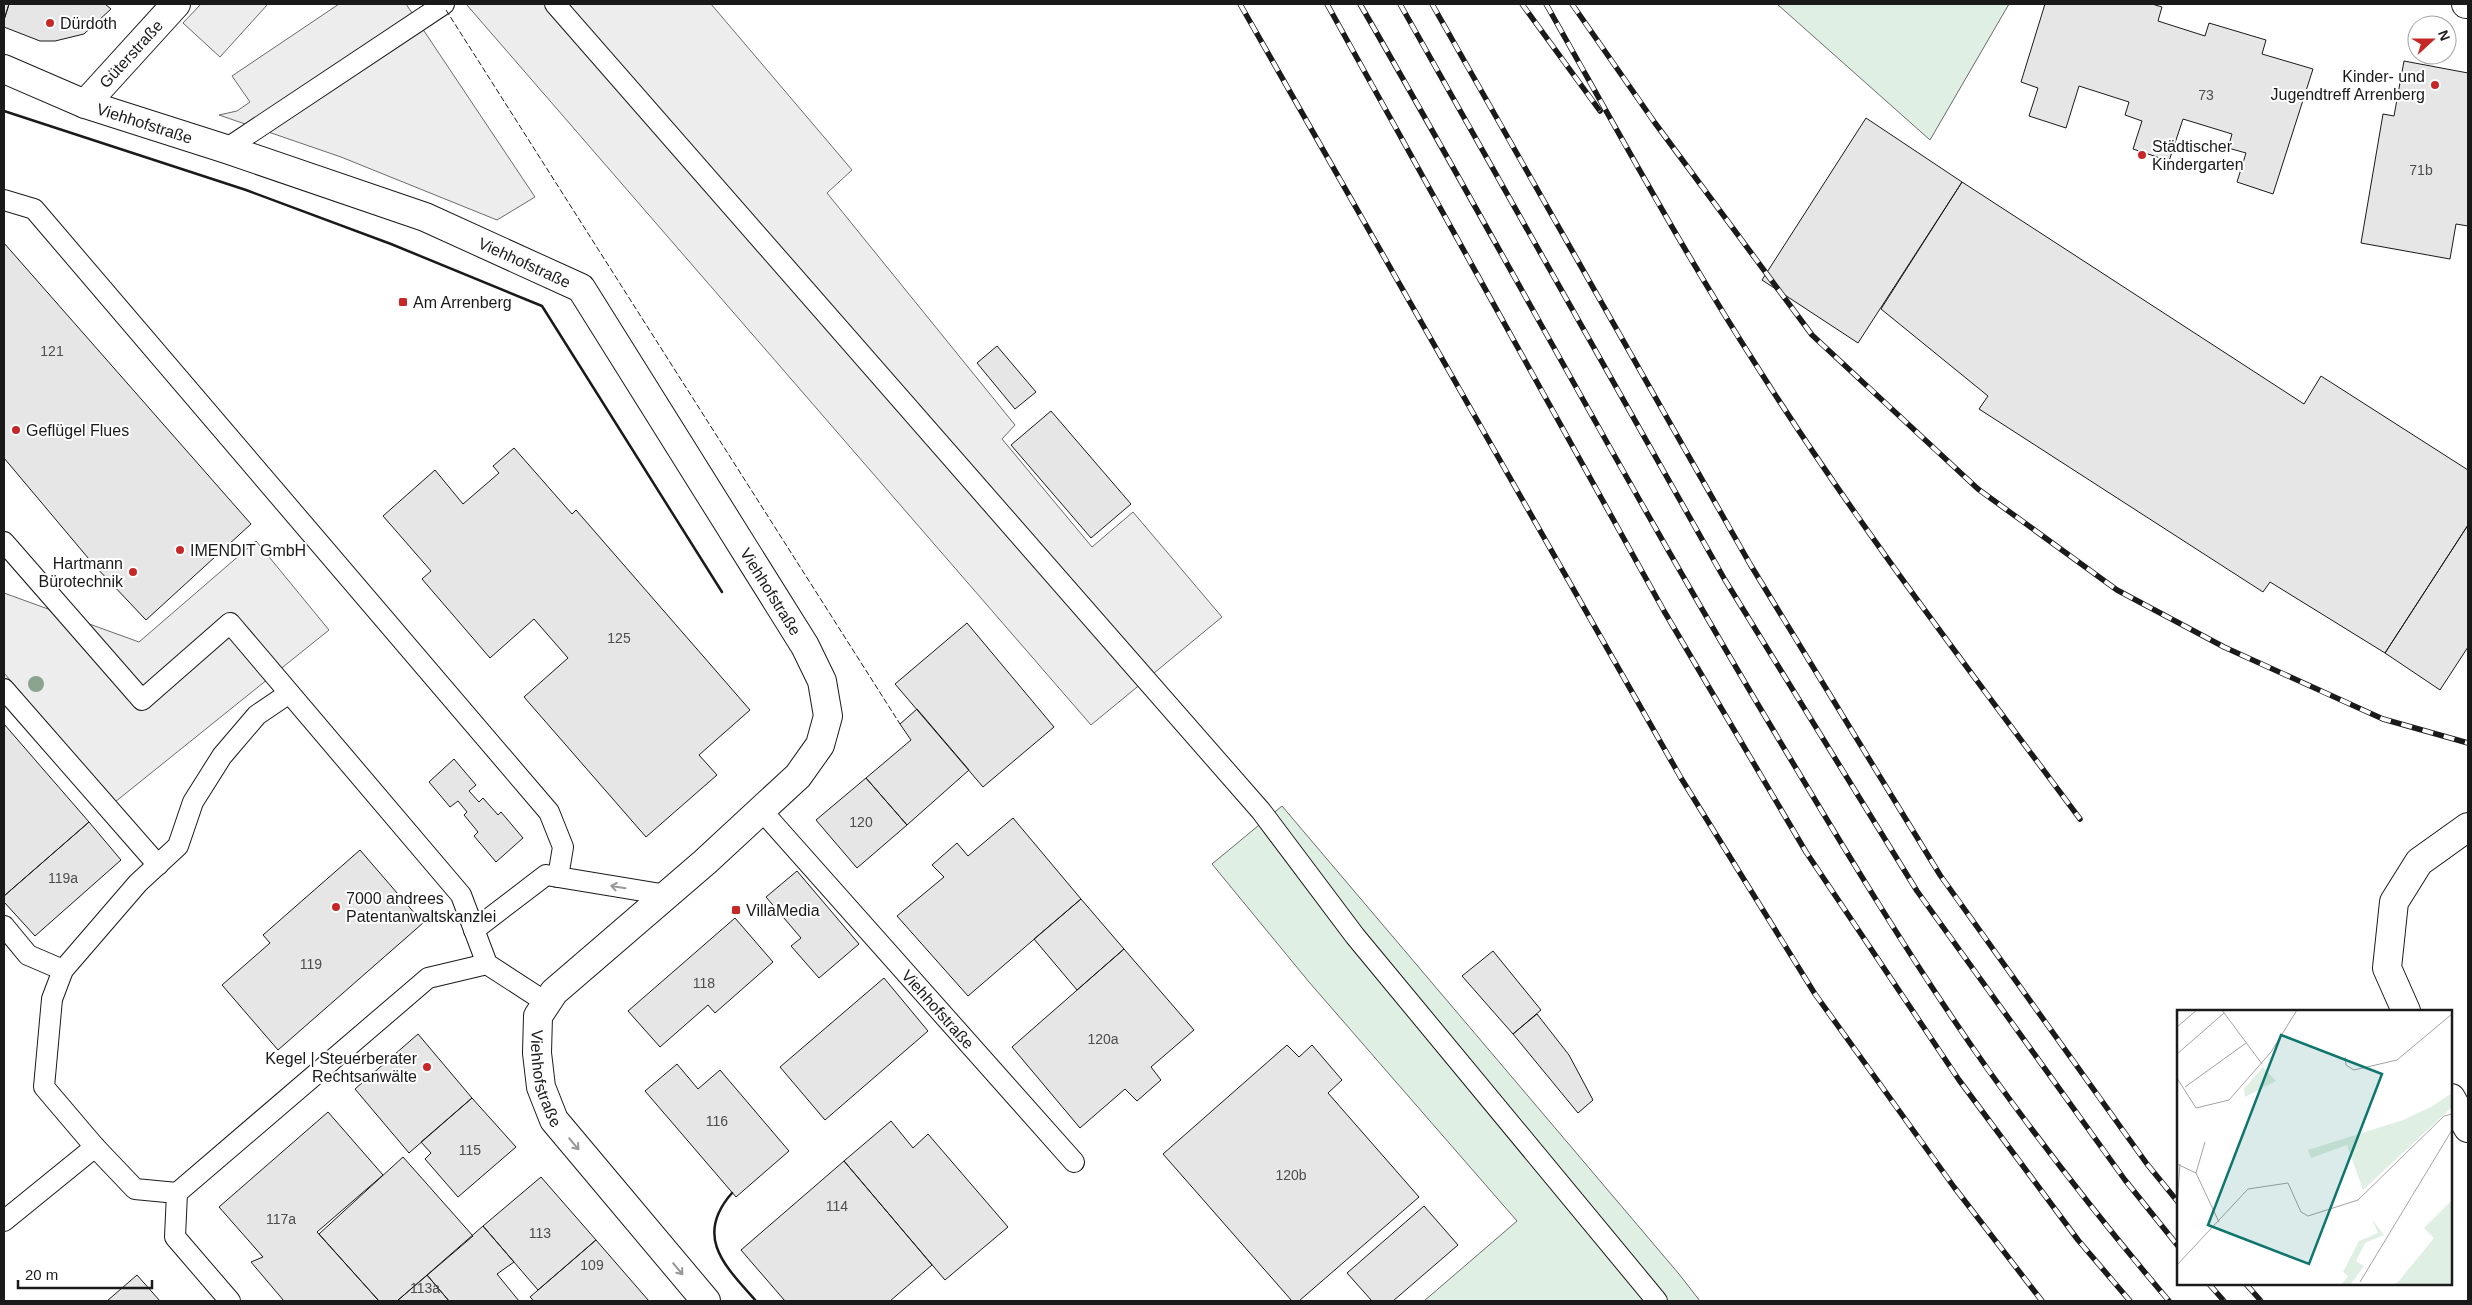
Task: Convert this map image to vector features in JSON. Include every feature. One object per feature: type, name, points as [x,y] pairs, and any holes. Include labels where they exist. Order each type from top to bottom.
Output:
[{"type":"street","name":"Güterstraße","points":[[85,104],[176,4]]},
{"type":"street","name":"Viehhofstraße","points":[[4,69],[85,104],[226,149],[424,216],[581,288],[805,646],[822,682],[828,716],[820,745],[798,776],[762,811],[554,992],[538,1016],[537,1053],[541,1088],[554,1120],[706,1301]]},
{"type":"street","points":[[2406,1010],[2387,968],[2394,902],[2419,862],[2468,827]]},
{"type":"street","points":[[2452,1100],[2468,1128]]},
{"type":"lane","points":[[226,149],[444,4]]},
{"type":"lane","points":[[554,4],[1261,811],[1355,936],[1657,1301]]},
{"type":"lane","points":[[4,200],[34,209],[549,812],[563,847],[558,877]]},
{"type":"lane","points":[[4,542],[142,700],[230,623],[288,694],[461,895],[487,964],[547,1003]]},
{"type":"lane","points":[[4,689],[158,865]]},
{"type":"lane","points":[[288,694],[257,715],[222,756],[194,802],[178,846],[138,883],[62,970],[52,1000],[44,1087],[95,1147],[135,1189],[176,1192],[428,978],[487,964]]},
{"type":"lane","name":"Viehhofstraße","points":[[762,811],[1074,1162]]},
{"type":"lane","points":[[474,930],[546,875],[667,895]]},
{"type":"lane","points":[[4,926],[28,955],[62,970]]},
{"type":"lane","points":[[4,1221],[95,1147]]},
{"type":"lane","points":[[176,1192],[175,1237],[230,1301]]},
{"type":"green space","points":[[1777,4],[2009,4],[1930,140]]},
{"type":"green space","points":[[1282,806],[1700,1301],[1424,1301],[1517,1221],[1309,982],[1212,864]]},
{"type":"shaded area","points":[[201,4],[268,4],[220,57],[183,23]]},
{"type":"shaded area","points":[[339,4],[406,4],[535,197],[497,220],[341,157],[219,115],[237,111],[250,102],[232,76]]},
{"type":"shaded area","points":[[466,4],[711,4],[852,170],[827,193],[1015,425],[1002,439],[1092,547],[1133,512],[1222,617],[1091,725]]},
{"type":"shaded area","points":[[256,541],[329,630],[115,802],[4,673],[4,593],[139,642]]},
{"type":"building","points":[[4,4],[9,4],[4,20]]},
{"type":"building","name":"Dürdoth","points":[[9,4],[105,4],[111,9],[84,34],[55,41],[40,41],[4,27]]},
{"type":"building","points":[[2045,4],[2152,4],[2162,7],[2158,21],[2205,36],[2209,23],[2266,40],[2262,54],[2313,69],[2273,194],[2237,182],[2246,153],[2228,148],[2232,134],[2183,119],[2169,161],[2133,149],[2142,121],[2125,115],[2129,102],[2079,86],[2066,128],[2029,116],[2038,88],[2021,82]]},
{"type":"building","points":[[2404,61],[2407,62],[2407,65],[2425,65],[2468,73],[2468,226],[2456,224],[2450,259],[2361,243],[2383,114],[2394,116]]},
{"type":"building","points":[[1866,118],[1962,182],[1858,343],[1762,280]]},
{"type":"building","points":[[1962,182],[2304,404],[2321,376],[2468,470],[2468,525],[2385,653],[2270,582],[2263,592],[1979,409],[1988,396],[1881,309]]},
{"type":"building","points":[[4,243],[251,524],[146,620],[94,565],[4,458]]},
{"type":"building","points":[[997,346],[1036,392],[1015,409],[977,363]]},
{"type":"building","points":[[1051,411],[1131,504],[1091,538],[1011,445]]},
{"type":"building","points":[[514,448],[572,514],[576,510],[750,710],[699,755],[717,775],[646,837],[524,697],[568,658],[534,619],[490,658],[422,579],[431,571],[383,516],[435,470],[463,504],[499,473],[493,466]]},
{"type":"building","points":[[2468,525],[2468,647],[2440,690],[2385,653]]},
{"type":"building","points":[[967,623],[1054,727],[983,787],[895,684]]},
{"type":"building","points":[[917,709],[969,770],[907,825],[866,778],[911,740],[900,724]]},
{"type":"building","points":[[4,724],[89,822],[4,896]]},
{"type":"building","points":[[454,759],[476,785],[469,791],[479,802],[483,798],[498,815],[501,812],[523,838],[496,862],[474,836],[478,832],[464,815],[467,812],[458,801],[450,807],[429,782]]},
{"type":"building","points":[[866,778],[907,825],[857,868],[816,820]]},
{"type":"building","points":[[1013,818],[1081,899],[968,996],[897,916],[944,877],[932,865],[957,843],[968,856]]},
{"type":"building","points":[[89,822],[121,860],[35,936],[4,902],[4,896]]},
{"type":"building","points":[[360,850],[423,923],[278,1050],[222,985],[270,943],[263,935]]},
{"type":"building","points":[[797,871],[859,944],[819,978],[791,946],[801,938],[766,897]]},
{"type":"building","points":[[1081,899],[1124,949],[1077,990],[1034,939]]},
{"type":"building","points":[[735,918],[773,962],[715,1013],[708,1005],[660,1047],[628,1011]]},
{"type":"building","points":[[1124,949],[1194,1030],[1151,1067],[1161,1080],[1137,1101],[1125,1089],[1080,1128],[1012,1047]]},
{"type":"building","points":[[1493,951],[1541,1010],[1513,1034],[1462,976]]},
{"type":"building","points":[[884,978],[928,1031],[825,1120],[780,1067]]},
{"type":"building","points":[[1537,1014],[1569,1055],[1593,1100],[1578,1113],[1513,1034]]},
{"type":"building","points":[[418,1034],[472,1098],[409,1153],[355,1089]]},
{"type":"building","points":[[1287,1045],[1299,1057],[1312,1045],[1342,1080],[1328,1093],[1419,1197],[1299,1301],[1292,1301],[1163,1154]]},
{"type":"building","points":[[677,1064],[698,1089],[720,1070],[789,1151],[736,1197],[645,1091]]},
{"type":"building","points":[[472,1098],[516,1147],[458,1197],[425,1159],[431,1153],[421,1142]]},
{"type":"building","points":[[328,1112],[383,1175],[317,1232],[379,1301],[284,1301],[251,1262],[263,1257],[219,1207]]},
{"type":"building","points":[[891,1121],[913,1148],[928,1134],[1008,1227],[945,1280],[844,1161]]},
{"type":"building","points":[[403,1157],[473,1236],[397,1301],[379,1301],[319,1234]]},
{"type":"building","points":[[844,1161],[932,1265],[890,1301],[785,1301],[741,1250]]},
{"type":"building","points":[[541,1177],[596,1240],[538,1290],[483,1226]]},
{"type":"building","points":[[1424,1206],[1458,1245],[1393,1301],[1372,1301],[1347,1273]]},
{"type":"building","points":[[483,1226],[514,1262],[497,1274],[519,1301],[449,1301],[427,1275]]},
{"type":"building","points":[[596,1240],[649,1301],[534,1301],[530,1297]]},
{"type":"building","points":[[137,1275],[160,1301],[107,1301]]},
{"type":"building","points":[[427,1275],[449,1301],[397,1301]]},
{"type":"railway","points":[[1240,4],[1681,778],[1815,994],[1954,1187],[2042,1301]]},
{"type":"railway","points":[[1327,4],[1664,611],[1806,852],[1959,1080],[2078,1240],[2130,1301]]},
{"type":"railway","points":[[1360,4],[1669,552],[1826,819],[1879,904],[1960,1030],[1989,1071],[2099,1217],[2169,1301]]},
{"type":"railway","points":[[1400,4],[1725,580],[1917,891],[2125,1180],[2177,1245]]},
{"type":"railway","points":[[1432,4],[1750,564],[1940,875],[2147,1164],[2177,1201]]},
{"type":"railway","points":[[1522,4],[1600,111]]},
{"type":"railway","points":[[1546,4],[1649,188],[1730,323],[1796,426],[1874,540],[2080,819]]},
{"type":"railway","points":[[1572,4],[1655,123],[1812,335],[1978,489],[2117,590],[2224,647],[2383,719],[2468,743]]},
{"type":"railway","points":[[2210,1285],[2224,1301]]},
{"type":"railway","points":[[2247,1285],[2261,1301]]},
{"type":"fence","points":[[446,10],[900,724]]},
{"type":"wall","points":[[4,111],[246,190],[391,244],[542,306],[722,592]]},
{"type":"wall","points":[[732,1193],[721,1209],[715,1224],[715,1238],[718,1251],[725,1263],[756,1301]]},
{"type":"place","name":"Dürdoth","points":[[50,23]]},
{"type":"place","name":"Kinder- und Jugendtreff Arrenberg","points":[[2435,85]]},
{"type":"place","name":"Städtischer Kindergarten","points":[[2142,155]]},
{"type":"place","name":"Am Arrenberg","points":[[403,302]]},
{"type":"place","name":"Geflügel Flues","points":[[16,430]]},
{"type":"place","name":"IMENDIT GmbH","points":[[180,550]]},
{"type":"place","name":"Hartmann Bürotechnik","points":[[133,572]]},
{"type":"place","name":"7000 andrees Patentanwaltskanzlei","points":[[336,907]]},
{"type":"place","name":"VillaMedia","points":[[736,910]]},
{"type":"place","name":"Kegel | Steuerberater Rechtsanwälte","points":[[427,1067]]}]
